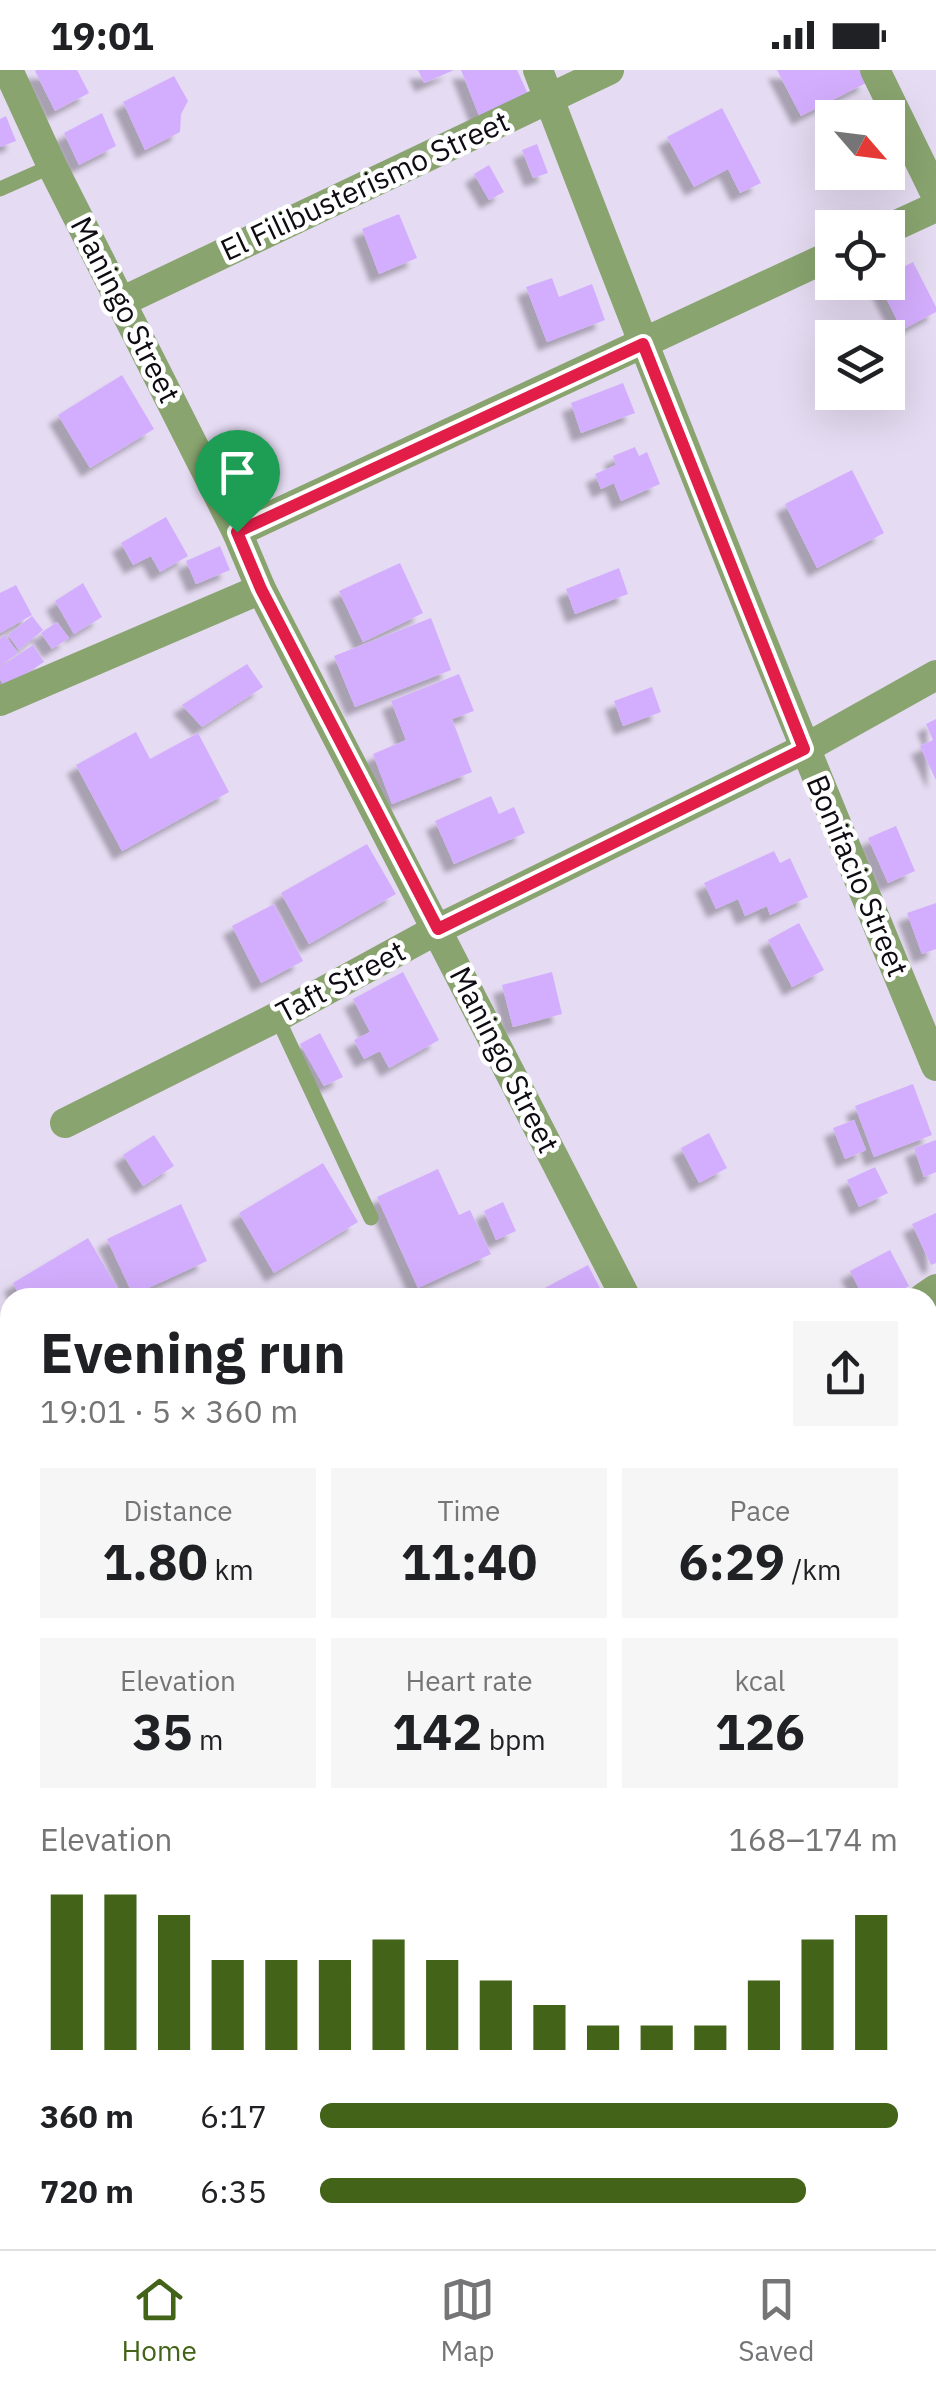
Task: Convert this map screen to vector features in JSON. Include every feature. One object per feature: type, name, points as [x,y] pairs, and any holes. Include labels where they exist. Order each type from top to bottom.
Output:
[{"type":"street","name":"Maningo Street","points":[[8,70],[52,166],[237,532],[261,589],[621,1288]]},
{"type":"street","name":"El Filibusterismo Street","points":[[121,302],[544,84],[608,70]]},
{"type":"street","points":[[875,70],[936,196]]},
{"type":"street","name":"Bonifacio Street","points":[[544,84],[804,749],[936,1066]]},
{"type":"street","points":[[905,222],[936,207]]},
{"type":"street","points":[[237,532],[815,263]]},
{"type":"street","points":[[0,701],[261,589]]},
{"type":"street","name":"Taft Street","points":[[65,1123],[276,1017],[438,929],[804,749],[936,675]]},
{"type":"lane","points":[[0,189],[52,166]]},
{"type":"lane","points":[[276,1017],[371,1218]]},
{"type":"building","points":[[37,70],[77,70],[89,93],[55,111]]},
{"type":"building","points":[[418,70],[454,70],[424,83]]},
{"type":"building","points":[[461,70],[517,70],[529,96],[480,118]]},
{"type":"building","points":[[777,70],[862,70],[868,82],[833,100],[815,100],[815,109],[801,116]]},
{"type":"building","points":[[174,76],[188,101],[181,114],[180,132],[145,150],[123,102]]},
{"type":"building","points":[[722,108],[761,183],[740,193],[728,169],[694,187],[667,137]]},
{"type":"building","points":[[102,113],[116,146],[79,165],[64,133]]},
{"type":"building","points":[[6,116],[16,141],[0,147],[0,119]]},
{"type":"building","points":[[537,144],[548,173],[533,178],[522,150]]},
{"type":"building","points":[[489,165],[504,192],[489,200],[474,174]]},
{"type":"building","points":[[399,214],[417,258],[379,274],[362,229]]},
{"type":"building","points":[[913,262],[936,312],[905,328],[905,320],[897,320],[887,300],[905,300],[905,266]]},
{"type":"building","points":[[552,278],[559,297],[592,284],[605,320],[547,342],[526,287]]},
{"type":"building","points":[[122,375],[154,429],[90,468],[58,415]]},
{"type":"building","points":[[623,383],[635,413],[581,433],[571,403]]},
{"type":"building","points":[[635,447],[639,456],[647,452],[660,484],[621,501],[614,483],[601,489],[595,474],[616,465],[613,456]]},
{"type":"building","points":[[852,470],[884,533],[817,568],[785,504]]},
{"type":"building","points":[[166,517],[188,556],[160,572],[151,556],[133,565],[121,543]]},
{"type":"building","points":[[220,546],[230,570],[196,584],[186,561]]},
{"type":"building","points":[[400,563],[423,613],[363,642],[339,591]]},
{"type":"building","points":[[619,568],[628,594],[575,614],[566,589]]},
{"type":"building","points":[[83,583],[102,617],[74,634],[55,601]]},
{"type":"building","points":[[16,585],[32,615],[0,633],[0,593]]},
{"type":"building","points":[[32,616],[43,630],[19,650],[8,635]]},
{"type":"building","points":[[431,618],[451,670],[355,707],[334,656]]},
{"type":"building","points":[[57,622],[69,638],[52,649],[41,633]]},
{"type":"building","points":[[5,635],[18,653],[0,666],[0,639]]},
{"type":"building","points":[[33,645],[44,662],[5,687],[0,667]]},
{"type":"building","points":[[247,664],[263,687],[202,727],[182,705]]},
{"type":"building","points":[[459,674],[474,711],[452,719],[472,772],[392,804],[373,754],[406,740],[391,701]]},
{"type":"building","points":[[652,687],[661,712],[623,726],[614,701]]},
{"type":"building","points":[[936,719],[936,780],[920,746],[933,740],[926,724]]},
{"type":"building","points":[[136,732],[150,759],[198,733],[229,792],[122,851],[76,765]]},
{"type":"building","points":[[491,796],[499,814],[514,807],[525,833],[454,864],[435,821]]},
{"type":"building","points":[[896,826],[915,871],[888,883],[868,838]]},
{"type":"building","points":[[367,844],[396,894],[309,944],[281,893]]},
{"type":"building","points":[[774,851],[780,863],[790,858],[808,897],[770,915],[767,906],[745,916],[738,899],[716,909],[704,883]]},
{"type":"building","points":[[936,903],[936,949],[922,954],[907,913]]},
{"type":"building","points":[[274,904],[303,961],[261,983],[232,926]]},
{"type":"building","points":[[799,923],[824,970],[792,987],[768,940]]},
{"type":"building","points":[[403,972],[439,1040],[389,1068],[380,1051],[364,1059],[354,1040],[370,1032],[353,999]]},
{"type":"building","points":[[552,972],[562,1014],[513,1027],[502,985]]},
{"type":"building","points":[[320,1033],[343,1077],[324,1086],[300,1044]]},
{"type":"building","points":[[913,1084],[932,1135],[874,1157],[855,1106]]},
{"type":"building","points":[[854,1120],[866,1150],[845,1159],[833,1128]]},
{"type":"building","points":[[709,1133],[727,1168],[699,1183],[681,1148]]},
{"type":"building","points":[[154,1135],[174,1166],[143,1186],[123,1155]]},
{"type":"building","points":[[936,1140],[936,1172],[924,1177],[914,1148]]},
{"type":"building","points":[[323,1163],[358,1222],[274,1273],[239,1213]]},
{"type":"building","points":[[875,1167],[888,1193],[859,1207],[847,1180]]},
{"type":"building","points":[[438,1169],[459,1215],[470,1210],[491,1254],[418,1288],[377,1197]]},
{"type":"building","points":[[503,1202],[516,1231],[496,1240],[484,1211]]},
{"type":"building","points":[[181,1204],[207,1261],[148,1288],[130,1288],[107,1239]]},
{"type":"building","points":[[936,1213],[936,1263],[931,1265],[912,1224]]},
{"type":"building","points":[[88,1238],[117,1288],[16,1288],[13,1283]]},
{"type":"building","points":[[890,1250],[909,1286],[859,1288],[850,1271]]},
{"type":"building","points":[[588,1265],[600,1288],[545,1288]]},
{"type":"route","points":[[643,344],[804,749],[438,929],[261,589],[237,532],[643,344]]}]
